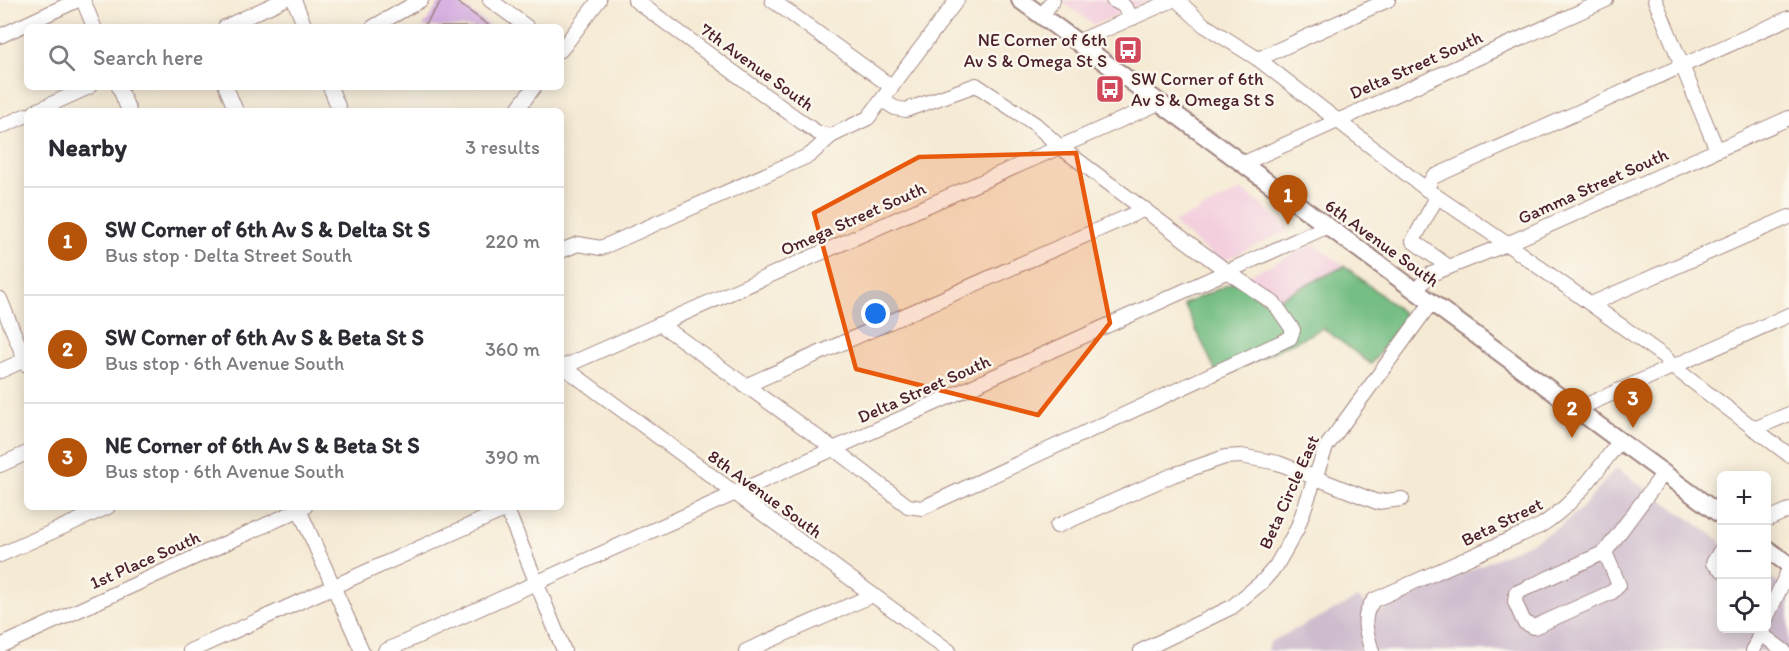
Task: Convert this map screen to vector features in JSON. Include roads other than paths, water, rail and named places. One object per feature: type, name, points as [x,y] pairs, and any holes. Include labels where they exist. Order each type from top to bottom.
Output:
[{"type":"main road","name":"6th Avenue South","points":[[1020,0],[1717,512]]},
{"type":"main road","points":[[1771,551],[1789,567]]},
{"type":"street","points":[[26,24],[78,0]]},
{"type":"street","points":[[83,0],[93,24]]},
{"type":"street","points":[[231,24],[282,0]]},
{"type":"street","points":[[294,0],[304,24]]},
{"type":"street","points":[[378,24],[421,0]]},
{"type":"street","points":[[490,0],[523,24]]},
{"type":"street","points":[[564,46],[599,0]]},
{"type":"street","name":"7th Avenue South","points":[[635,0],[803,123],[818,133],[831,136]]},
{"type":"street","points":[[771,0],[892,87]]},
{"type":"street","points":[[564,250],[578,244],[601,248],[810,155],[831,136],[868,118],[957,0]]},
{"type":"street","points":[[1042,16],[1053,0]]},
{"type":"street","points":[[1113,0],[1123,5],[1133,18]]},
{"type":"street","points":[[1077,42],[1175,0],[1204,25],[1258,59],[1431,193],[1507,244],[1666,358],[1672,366],[1789,455]]},
{"type":"street","points":[[1258,59],[1388,0]]},
{"type":"street","name":"Delta Street South","points":[[1242,164],[1606,0]]},
{"type":"street","points":[[1655,0],[1717,150]]},
{"type":"street","points":[[1449,267],[1413,240],[1431,193],[1433,177],[1789,18]]},
{"type":"street","points":[[0,36],[24,25]]},
{"type":"street","points":[[660,324],[834,449],[908,506],[922,508],[1290,338],[1293,330],[1275,304],[1228,272],[1060,147],[1035,124],[976,85],[906,110],[895,108],[882,100]]},
{"type":"street","points":[[43,108],[82,90]]},
{"type":"street","points":[[120,90],[128,108]]},
{"type":"street","points":[[227,90],[235,108]]},
{"type":"street","points":[[331,90],[339,108]]},
{"type":"street","points":[[518,108],[532,90]]},
{"type":"street","name":"Omega Street South","points":[[564,366],[1158,103]]},
{"type":"street","points":[[0,127],[24,116]]},
{"type":"street","name":"Gamma Street South","points":[[1416,291],[1429,275],[1507,244],[1789,118]]},
{"type":"street","points":[[745,386],[1145,209]]},
{"type":"street","points":[[1591,304],[1789,217]]},
{"type":"street","name":"Delta Street South","points":[[385,651],[535,581],[1326,227]]},
{"type":"street","points":[[0,299],[24,357]]},
{"type":"street","name":"Beta Circle East","points":[[1141,651],[1217,616],[1262,582],[1288,548],[1314,476],[1337,431],[1431,303]]},
{"type":"street","points":[[1575,410],[1789,315]]},
{"type":"street","points":[[0,371],[24,363]]},
{"type":"street","name":"8th Avenue South","points":[[564,368],[949,651]]},
{"type":"street","points":[[1754,429],[1789,414]]},
{"type":"street","name":"Beta Street","points":[[1372,651],[1364,623],[1366,609],[1374,600],[1540,526],[1556,516],[1577,496],[1619,442]]},
{"type":"street","points":[[0,465],[24,454]]},
{"type":"street","points":[[1057,526],[1173,474],[1225,457],[1269,461],[1314,476],[1377,502],[1402,499]]},
{"type":"street","points":[[1605,552],[1618,585],[1612,592],[1534,627],[1524,622],[1515,603],[1516,594],[1605,552],[1663,474]]},
{"type":"street","points":[[0,555],[101,510]]},
{"type":"street","name":"1st Place South","points":[[0,646],[297,510]]},
{"type":"street","points":[[302,510],[362,651]]},
{"type":"street","points":[[190,651],[502,510]]},
{"type":"street","points":[[507,510],[564,651]]},
{"type":"street","points":[[1771,518],[1789,510]]},
{"type":"street","points":[[1771,606],[1789,567]]},
{"type":"street","points":[[747,651],[873,595]]},
{"type":"street","points":[[1753,651],[1760,633]]},
{"type":"street","points":[[1763,633],[1784,651]]},
{"type":"place","name":"NE Corner of 6th Av S & Omega St S","points":[[1128,50]]},
{"type":"place","name":"SW Corner of 6th Av S & Omega St S","points":[[1110,89]]},
{"type":"place","name":"SW Corner of 6th Av S & Delta St S","points":[[1288,225]]},
{"type":"place","name":"NE Corner of 6th Av S & Beta St S","points":[[1633,428]]},
{"type":"place","name":"SW Corner of 6th Av S & Beta St S","points":[[1572,438]]}]
